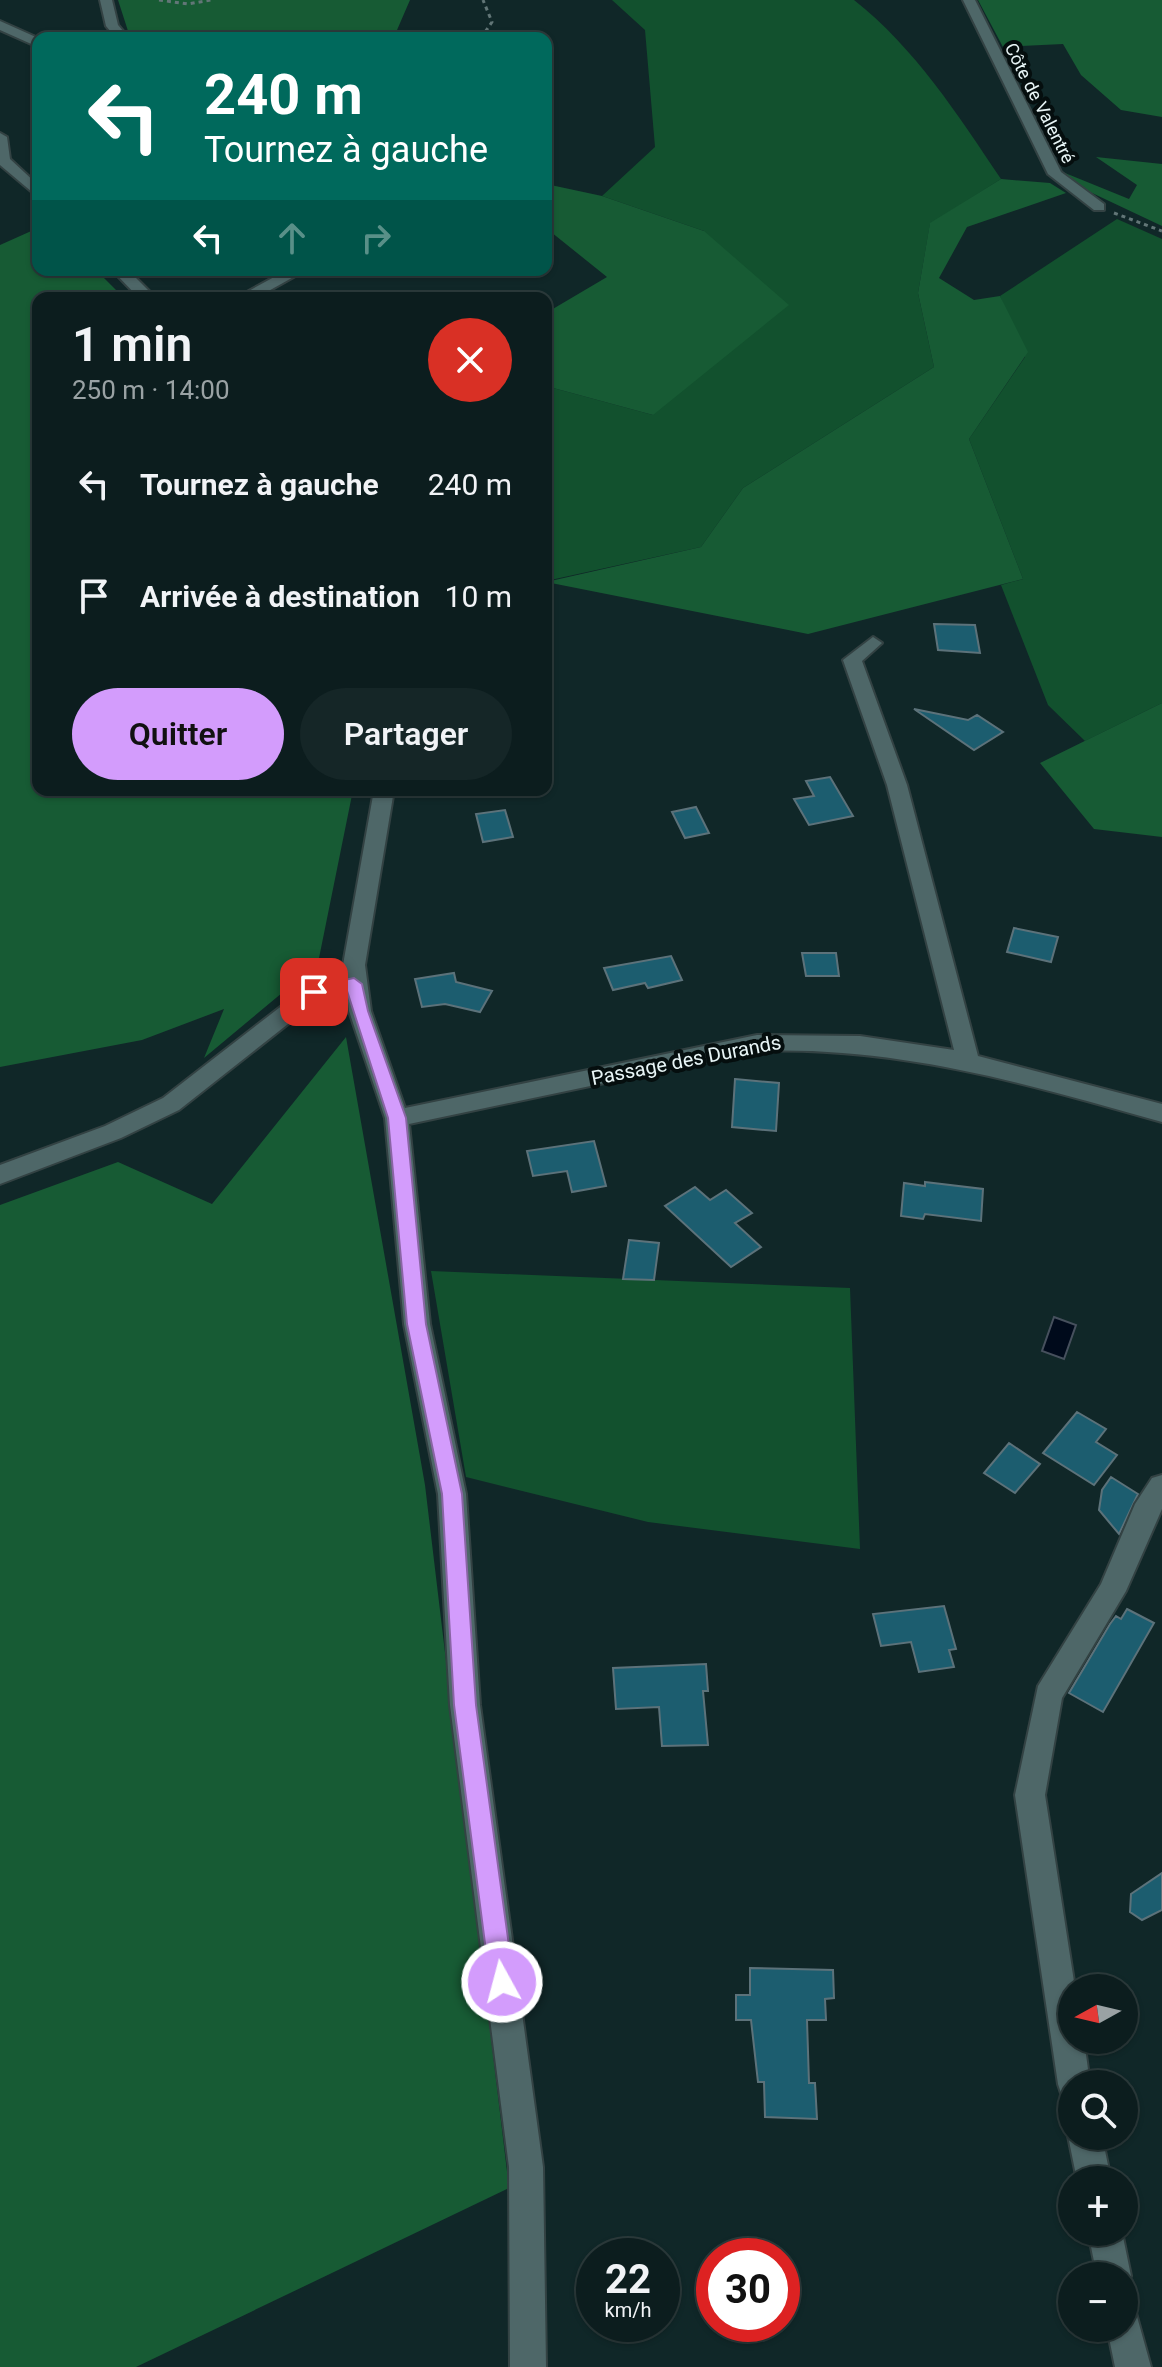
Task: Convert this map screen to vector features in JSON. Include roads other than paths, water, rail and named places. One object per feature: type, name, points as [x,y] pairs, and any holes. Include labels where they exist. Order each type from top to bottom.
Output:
[{"type":"street","points":[[106,0],[112,26],[118,32]]},
{"type":"street","name":"Côte de Valentré","points":[[969,0],[978,23],[1016,89],[1055,174],[1099,207]]},
{"type":"street","points":[[0,25],[32,40]]},
{"type":"street","points":[[0,137],[3,160],[32,187]]},
{"type":"street","points":[[125,276],[142,292]]},
{"type":"street","points":[[256,292],[287,276]]},
{"type":"street","points":[[873,643],[852,660],[897,785],[968,1060]]},
{"type":"street","points":[[383,796],[354,965],[354,984],[360,1011],[397,1118],[417,1324],[452,1494],[465,1705],[526,2167],[528,2367]]},
{"type":"street","points":[[0,1175],[113,1132],[171,1104],[314,992],[354,984]]},
{"type":"street","name":"Passage des Durands","points":[[397,1118],[757,1043],[841,1041],[968,1060],[1162,1113]]},
{"type":"street","points":[[1072,2070],[1030,1795],[1048,1695],[1112,1591],[1145,1512],[1162,1486]]},
{"type":"street","points":[[1128,2342],[1133,2367]]},
{"type":"water","points":[[1054,1317],[1076,1325],[1064,1359],[1042,1351]]}]
